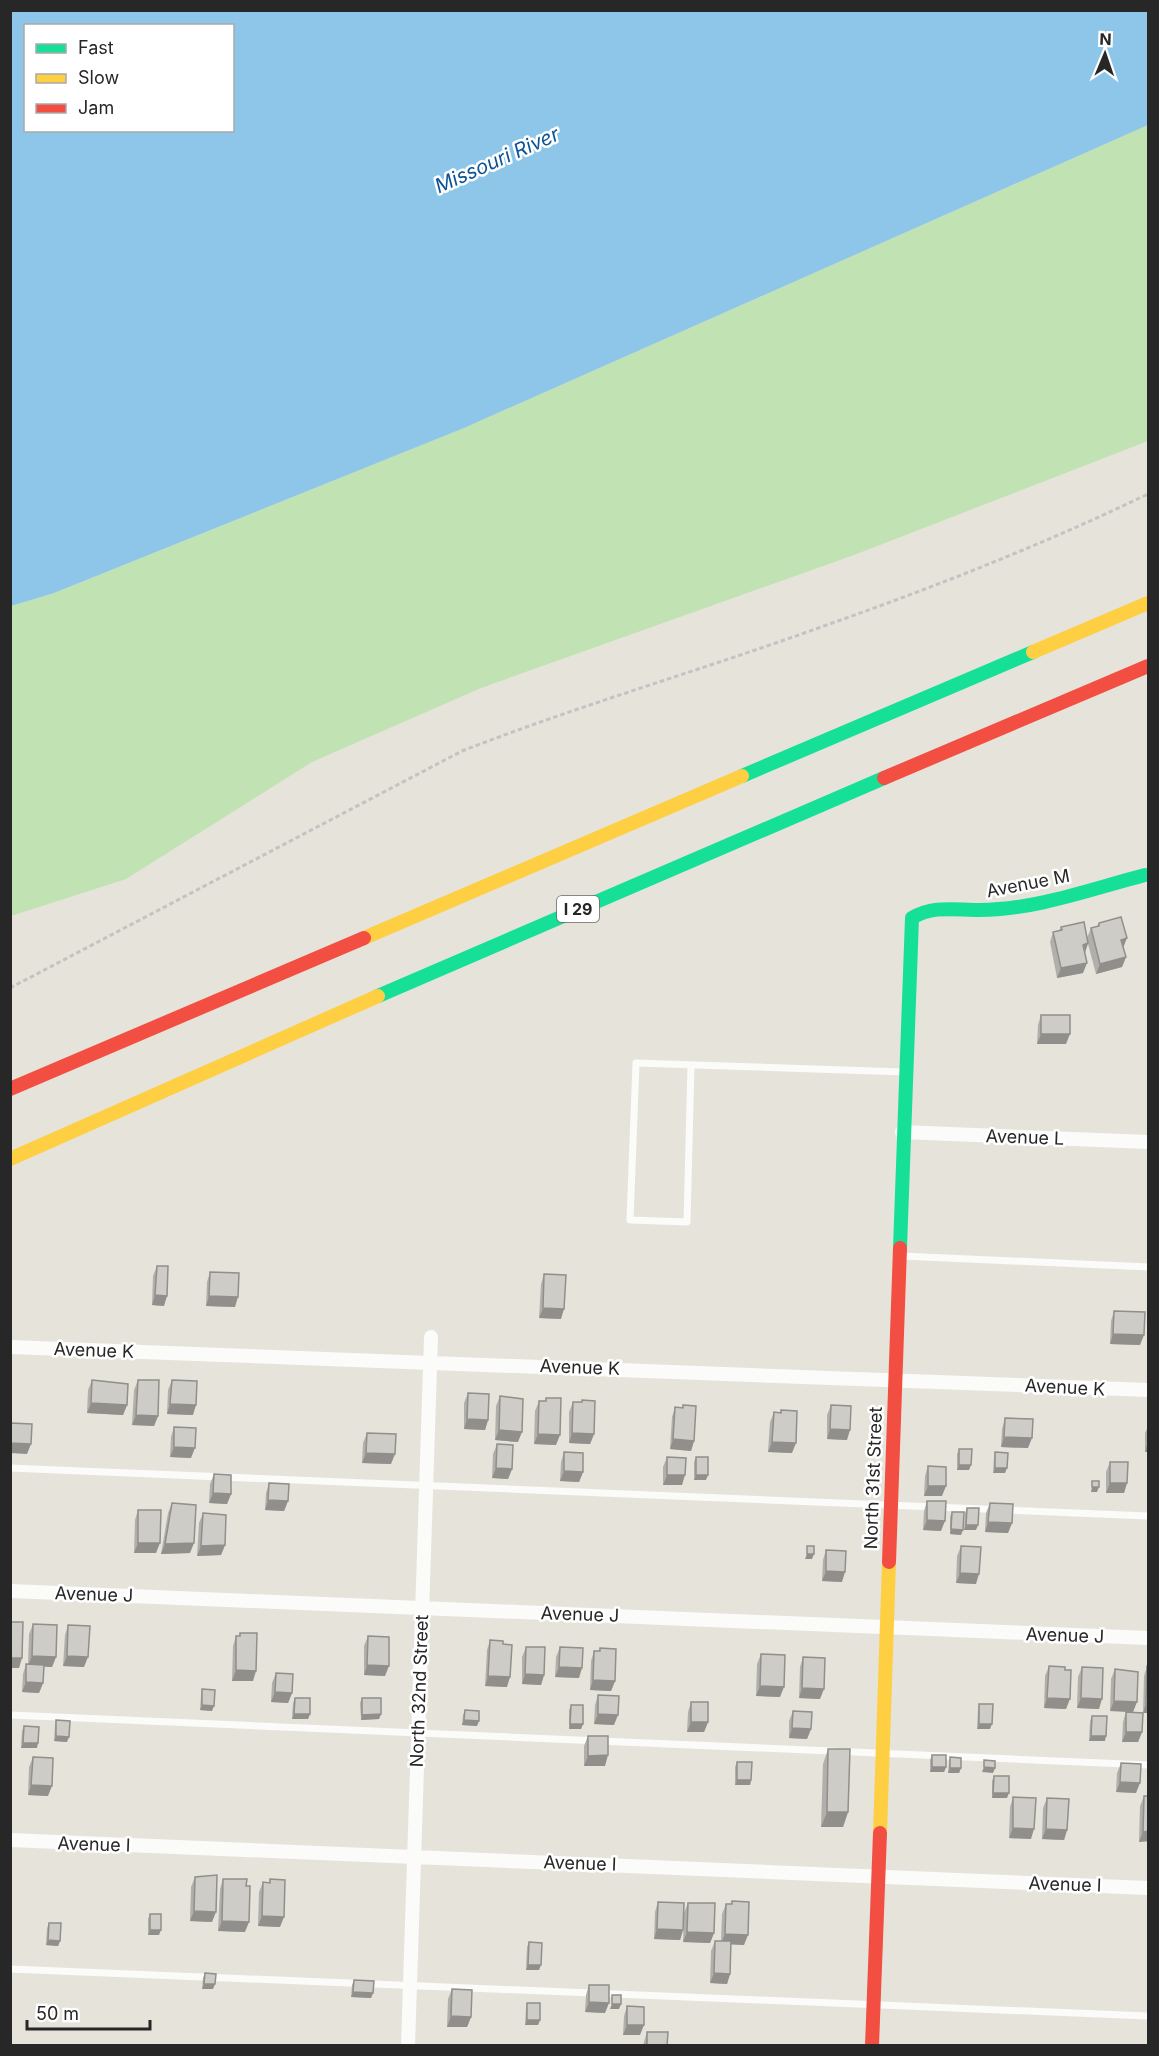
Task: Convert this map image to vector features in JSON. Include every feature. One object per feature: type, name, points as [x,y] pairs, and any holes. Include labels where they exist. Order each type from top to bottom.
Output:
[{"type":"main road","points":[[10,1089],[1149,603]]},
{"type":"main road","name":"I 29","points":[[10,1159],[513,936],[1149,666]]},
{"type":"main road","name":"Avenue M","points":[[917,914],[925,910],[986,910],[1017,906],[1145,875]]},
{"type":"main road","name":"North 31st Street","points":[[872,2046],[904,1072],[910,928],[912,918],[917,914]]},
{"type":"street","name":"Avenue L","points":[[902,1132],[1149,1142]]},
{"type":"street","name":"North 32nd Street","points":[[408,2046],[431,1337]]},
{"type":"street","name":"Avenue K","points":[[10,1347],[430,1361],[1149,1390]]},
{"type":"street","name":"Avenue J","points":[[10,1591],[1149,1638]]},
{"type":"street","name":"Avenue I","points":[[10,1840],[1149,1888]]},
{"type":"lane","points":[[691,1065],[687,1222],[630,1220],[636,1063],[904,1072]]},
{"type":"lane","points":[[898,1256],[1149,1267]]},
{"type":"lane","points":[[10,1468],[1149,1516]]},
{"type":"lane","points":[[10,1715],[1149,1765]]},
{"type":"lane","points":[[10,1969],[410,1983],[1149,2016]]},
{"type":"path","points":[[10,988],[462,751],[539,721],[875,607],[986,566],[1149,494]]},
{"type":"green space","points":[[1148,125],[1148,441],[854,555],[481,688],[312,762],[126,879],[11,916],[11,606],[54,593],[464,428]]},
{"type":"water","name":"Missouri River","points":[[11,10],[1148,11],[1148,125],[464,428],[54,593],[11,606]]},
{"type":"building","points":[[1121,917],[1127,938],[1121,940],[1126,957],[1100,964],[1091,928],[1099,926],[1099,923]]},
{"type":"building","points":[[1084,922],[1088,943],[1083,945],[1087,963],[1061,968],[1053,932],[1062,930],[1061,927]]},
{"type":"building","points":[[1041,1015],[1070,1015],[1070,1034],[1041,1034]]},
{"type":"building","points":[[157,1266],[168,1266],[167,1296],[155,1295]]},
{"type":"building","points":[[210,1272],[239,1273],[238,1297],[209,1296]]},
{"type":"building","points":[[544,1274],[566,1275],[564,1309],[543,1308]]},
{"type":"building","points":[[1114,1311],[1145,1312],[1144,1335],[1113,1334]]},
{"type":"building","points":[[92,1380],[128,1384],[127,1405],[91,1403]]},
{"type":"building","points":[[138,1380],[159,1380],[158,1416],[136,1415]]},
{"type":"building","points":[[172,1380],[197,1381],[196,1405],[170,1404]]},
{"type":"building","points":[[468,1393],[489,1394],[488,1420],[467,1419]]},
{"type":"building","points":[[500,1396],[523,1399],[522,1432],[499,1430]]},
{"type":"building","points":[[546,1398],[561,1398],[560,1435],[538,1434],[539,1401],[546,1401]]},
{"type":"building","points":[[582,1400],[595,1401],[594,1434],[572,1433],[573,1402],[582,1402]]},
{"type":"building","points":[[683,1405],[696,1406],[694,1441],[673,1439],[675,1407],[683,1408]]},
{"type":"building","points":[[831,1405],[851,1406],[850,1430],[830,1429]]},
{"type":"building","points":[[781,1410],[797,1411],[796,1443],[772,1442],[774,1412],[781,1413]]},
{"type":"building","points":[[1005,1418],[1033,1419],[1032,1438],[1004,1437]]},
{"type":"building","points":[[10,1423],[32,1424],[31,1444],[10,1443]]},
{"type":"building","points":[[174,1427],[196,1428],[195,1448],[174,1447]]},
{"type":"building","points":[[367,1433],[396,1434],[395,1454],[366,1453]]},
{"type":"building","points":[[497,1444],[513,1445],[512,1469],[496,1468]]},
{"type":"building","points":[[959,1449],[972,1449],[971,1465],[959,1465]]},
{"type":"building","points":[[564,1452],[583,1453],[583,1472],[564,1471]]},
{"type":"building","points":[[995,1452],[1008,1453],[1007,1468],[995,1468]]},
{"type":"building","points":[[667,1457],[686,1458],[685,1475],[667,1475]]},
{"type":"building","points":[[696,1457],[708,1457],[708,1475],[696,1475]]},
{"type":"building","points":[[1110,1462],[1128,1462],[1127,1483],[1110,1483]]},
{"type":"building","points":[[928,1466],[946,1467],[946,1486],[928,1486]]},
{"type":"building","points":[[214,1474],[231,1475],[231,1494],[213,1493]]},
{"type":"building","points":[[1092,1481],[1099,1481],[1099,1487],[1092,1487]]},
{"type":"building","points":[[269,1483],[289,1484],[288,1501],[268,1500]]},
{"type":"building","points":[[927,1501],[946,1501],[945,1521],[927,1520]]},
{"type":"building","points":[[172,1503],[196,1505],[194,1543],[165,1544]]},
{"type":"building","points":[[990,1503],[1013,1504],[1012,1523],[988,1522]]},
{"type":"building","points":[[967,1508],[979,1508],[978,1525],[966,1525]]},
{"type":"building","points":[[138,1510],[161,1510],[160,1543],[138,1543]]},
{"type":"building","points":[[952,1512],[964,1512],[963,1530],[951,1529]]},
{"type":"building","points":[[203,1513],[226,1515],[225,1545],[201,1546]]},
{"type":"building","points":[[807,1546],[814,1546],[814,1554],[807,1554]]},
{"type":"building","points":[[961,1546],[981,1547],[979,1574],[960,1573]]},
{"type":"building","points":[[826,1550],[846,1551],[845,1572],[826,1571]]},
{"type":"building","points":[[10,1622],[23,1622],[22,1658],[10,1658]]},
{"type":"building","points":[[33,1624],[57,1625],[56,1657],[32,1656]]},
{"type":"building","points":[[68,1625],[90,1626],[88,1657],[67,1656]]},
{"type":"building","points":[[240,1633],[257,1633],[256,1671],[236,1670],[236,1636],[240,1636]]},
{"type":"building","points":[[368,1636],[389,1637],[389,1666],[367,1665]]},
{"type":"building","points":[[490,1640],[503,1641],[503,1644],[512,1645],[510,1677],[488,1676]]},
{"type":"building","points":[[526,1647],[545,1647],[544,1675],[525,1674]]},
{"type":"building","points":[[560,1647],[583,1648],[582,1668],[559,1667]]},
{"type":"building","points":[[600,1648],[616,1649],[615,1681],[593,1680],[594,1651],[600,1651]]},
{"type":"building","points":[[761,1654],[785,1655],[784,1687],[760,1686]]},
{"type":"building","points":[[803,1657],[825,1658],[824,1689],[802,1688]]},
{"type":"building","points":[[26,1664],[44,1665],[43,1683],[26,1682]]},
{"type":"building","points":[[1049,1666],[1065,1667],[1065,1670],[1071,1670],[1070,1699],[1047,1698]]},
{"type":"building","points":[[1147,1666],[1149,1666],[1149,1703],[1146,1703]]},
{"type":"building","points":[[1082,1667],[1103,1668],[1102,1699],[1081,1698]]},
{"type":"building","points":[[1115,1669],[1138,1672],[1137,1702],[1114,1701]]},
{"type":"building","points":[[276,1673],[293,1674],[292,1693],[275,1692]]},
{"type":"building","points":[[202,1689],[215,1690],[214,1706],[202,1705]]},
{"type":"building","points":[[598,1695],[619,1696],[618,1715],[598,1714]]},
{"type":"building","points":[[295,1698],[310,1698],[310,1714],[294,1714]]},
{"type":"building","points":[[362,1698],[381,1698],[381,1714],[362,1715]]},
{"type":"building","points":[[691,1702],[708,1702],[708,1722],[691,1722]]},
{"type":"building","points":[[979,1704],[993,1704],[992,1724],[979,1724]]},
{"type":"building","points":[[571,1705],[583,1705],[583,1724],[570,1724]]},
{"type":"building","points":[[465,1710],[479,1711],[479,1721],[464,1720]]},
{"type":"building","points":[[793,1711],[812,1712],[811,1729],[792,1728]]},
{"type":"building","points":[[1126,1712],[1143,1713],[1142,1732],[1126,1732]]},
{"type":"building","points":[[1092,1716],[1107,1716],[1106,1736],[1091,1736]]},
{"type":"building","points":[[56,1720],[70,1721],[69,1737],[56,1736]]},
{"type":"building","points":[[24,1726],[39,1727],[38,1743],[23,1743]]},
{"type":"building","points":[[588,1736],[608,1736],[608,1755],[588,1756]]},
{"type":"building","points":[[828,1749],[850,1749],[848,1812],[827,1812]]},
{"type":"building","points":[[932,1755],[946,1755],[946,1767],[932,1767]]},
{"type":"building","points":[[33,1757],[53,1758],[52,1786],[31,1785]]},
{"type":"building","points":[[950,1757],[961,1758],[961,1768],[950,1768]]},
{"type":"building","points":[[984,1760],[995,1761],[995,1768],[984,1767]]},
{"type":"building","points":[[737,1762],[752,1762],[751,1780],[737,1780]]},
{"type":"building","points":[[1121,1763],[1141,1764],[1140,1783],[1120,1782]]},
{"type":"building","points":[[994,1776],[1009,1776],[1009,1793],[993,1793]]},
{"type":"building","points":[[1144,1796],[1149,1796],[1149,1831],[1143,1832]]},
{"type":"building","points":[[1013,1797],[1036,1798],[1034,1829],[1013,1828]]},
{"type":"building","points":[[1047,1798],[1069,1799],[1067,1830],[1046,1829]]},
{"type":"building","points":[[217,1875],[216,1912],[194,1911],[195,1877]]},
{"type":"building","points":[[223,1879],[247,1879],[246,1886],[250,1886],[249,1922],[222,1921]]},
{"type":"building","points":[[270,1879],[285,1880],[284,1917],[262,1916],[263,1882],[270,1883]]},
{"type":"building","points":[[732,1901],[749,1902],[748,1935],[725,1934],[726,1904],[732,1904]]},
{"type":"building","points":[[658,1902],[684,1903],[683,1930],[657,1929]]},
{"type":"building","points":[[688,1903],[715,1903],[714,1933],[687,1932]]},
{"type":"building","points":[[150,1914],[161,1914],[161,1930],[150,1930]]},
{"type":"building","points":[[49,1923],[61,1923],[60,1941],[48,1940]]},
{"type":"building","points":[[715,1941],[731,1941],[730,1974],[714,1973]]},
{"type":"building","points":[[529,1942],[542,1943],[541,1965],[528,1965]]},
{"type":"building","points":[[205,1973],[216,1974],[215,1984],[204,1984]]},
{"type":"building","points":[[354,1980],[374,1981],[373,1993],[353,1992]]},
{"type":"building","points":[[589,1985],[609,1985],[609,2003],[589,2002]]},
{"type":"building","points":[[452,1989],[472,1990],[471,2017],[451,2016]]},
{"type":"building","points":[[612,1995],[621,1995],[621,2004],[612,2004]]},
{"type":"building","points":[[527,2003],[540,2003],[540,2020],[527,2020]]},
{"type":"building","points":[[627,2006],[644,2007],[644,2025],[627,2025]]},
{"type":"building","points":[[647,2032],[668,2032],[667,2046],[647,2046]]},
{"type":"traffic: fast","points":[[742,776],[1033,652]]},
{"type":"traffic: fast","points":[[378,996],[884,778]]},
{"type":"traffic: fast","points":[[900,1248],[912,918],[936,910],[1000,909],[1042,903],[1145,875]]},
{"type":"traffic: slow","points":[[1033,652],[1148,603]]},
{"type":"traffic: slow","points":[[364,938],[742,776]]},
{"type":"traffic: slow","points":[[10,1159],[378,996]]},
{"type":"traffic: slow","points":[[880,1833],[889,1562]]},
{"type":"traffic: jam","points":[[884,778],[1148,666]]},
{"type":"traffic: jam","points":[[10,1089],[364,938]]},
{"type":"traffic: jam","points":[[889,1562],[900,1248]]},
{"type":"traffic: jam","points":[[872,2046],[880,1833]]}]
